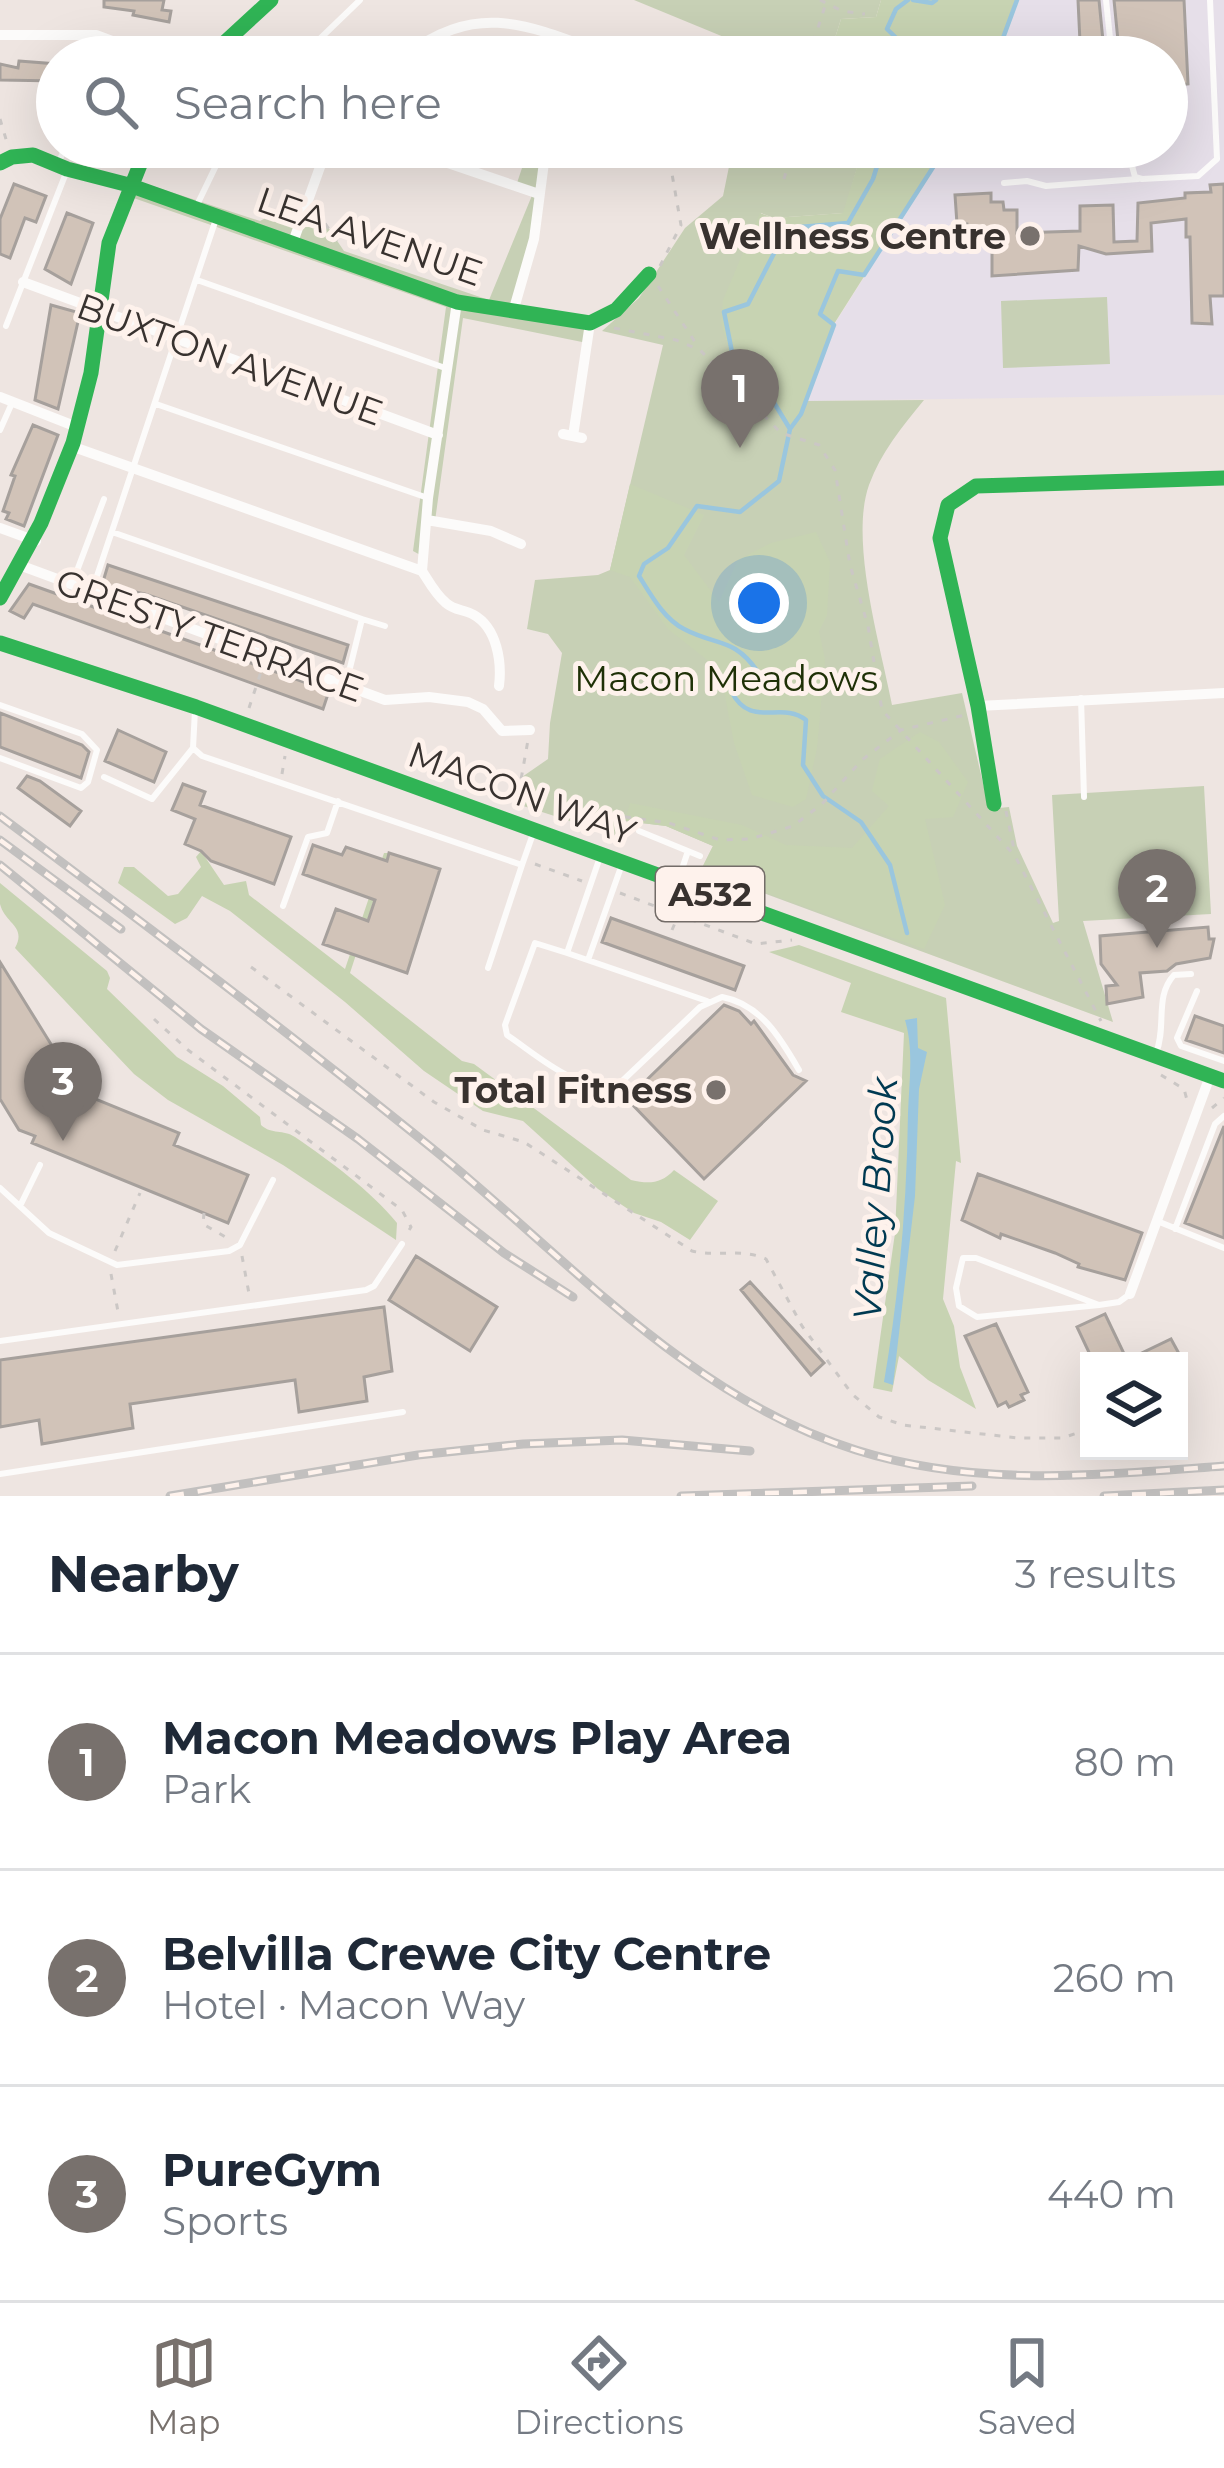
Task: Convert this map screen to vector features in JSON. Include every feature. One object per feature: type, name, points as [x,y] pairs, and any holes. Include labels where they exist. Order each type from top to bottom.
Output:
[{"type":"street","points":[[232,36],[271,0]]},
{"type":"street","points":[[487,8],[558,36]]},
{"type":"street","points":[[422,36],[461,12]]},
{"type":"street","points":[[0,35],[99,36]]},
{"type":"street","name":"LEA AVENUE","points":[[6,160],[36,156]]},
{"type":"street","name":"LEA AVENUE","points":[[66,168],[129,185],[457,302],[590,323]]},
{"type":"street","points":[[0,598],[36,541],[71,446],[88,386],[112,229],[137,168]]},
{"type":"street","points":[[293,242],[320,168]]},
{"type":"street","points":[[463,168],[539,194]]},
{"type":"street","points":[[514,312],[534,239],[543,168]]},
{"type":"street","points":[[573,436],[590,323],[604,319],[653,276]]},
{"type":"street","name":"BUXTON AVENUE","points":[[23,282],[438,435]]},
{"type":"street","points":[[422,572],[457,302]]},
{"type":"street","points":[[6,400],[76,427]]},
{"type":"street","points":[[71,446],[422,572],[452,609],[475,615],[483,624],[500,654],[499,686]]},
{"type":"street","points":[[994,805],[979,706],[940,538],[948,505],[976,486],[1224,478]]},
{"type":"street","points":[[428,520],[491,531],[515,543],[506,557]]},
{"type":"street","points":[[0,528],[36,541]]},
{"type":"street","name":"GRESTY TERRACE","points":[[22,566],[385,700],[429,697],[469,703],[483,709],[502,731],[530,730]]},
{"type":"street","name":"MACON WAY","points":[[0,643],[196,707],[623,861],[1152,1062],[1217,1079]]},
{"type":"street","points":[[979,706],[1224,693]]},
{"type":"street","points":[[1130,1294],[1188,1135],[1217,1079]]},
{"type":"lane","points":[[323,36],[360,0]]},
{"type":"lane","points":[[1106,0],[1110,36]]},
{"type":"lane","points":[[1004,183],[1027,181],[1046,186],[1198,176],[1220,159],[1210,0]]},
{"type":"lane","points":[[1212,63],[1224,61]]},
{"type":"lane","points":[[6,326],[62,168]]},
{"type":"lane","points":[[196,209],[213,168]]},
{"type":"lane","points":[[1133,168],[1135,177],[1142,179]]},
{"type":"lane","points":[[92,591],[217,216]]},
{"type":"lane","points":[[197,280],[448,369]]},
{"type":"lane","points":[[0,430],[6,400]]},
{"type":"lane","points":[[156,404],[428,498]]},
{"type":"lane","points":[[72,584],[104,499]]},
{"type":"lane","points":[[111,532],[386,626]]},
{"type":"lane","points":[[346,684],[362,619]]},
{"type":"lane","points":[[1081,698],[1084,796]]},
{"type":"lane","points":[[0,704],[82,734],[97,750],[88,782],[81,788],[0,758]]},
{"type":"lane","points":[[104,777],[152,799],[193,748],[191,724],[196,707]]},
{"type":"lane","points":[[193,748],[202,756],[522,865]]},
{"type":"lane","points":[[283,906],[308,837],[327,833],[338,801]]},
{"type":"lane","points":[[488,968],[535,830]]},
{"type":"lane","points":[[639,831],[700,856]]},
{"type":"lane","points":[[678,882],[688,850]]},
{"type":"lane","points":[[567,953],[601,854]]},
{"type":"lane","points":[[588,960],[623,861]]},
{"type":"lane","points":[[707,1001],[618,1085],[578,1080],[507,1035],[505,1025],[535,943],[707,1001],[728,997],[759,1015],[787,1044],[800,1070]]},
{"type":"lane","points":[[1152,1062],[1163,1026],[1161,993],[1174,975],[1191,974]]},
{"type":"lane","points":[[1197,992],[1177,1038],[1181,1046],[1224,1061]]},
{"type":"lane","points":[[1175,1228],[1215,1124],[1224,1116]]},
{"type":"lane","points":[[1188,1135],[1208,1142]]},
{"type":"lane","points":[[20,1206],[40,1165]]},
{"type":"lane","points":[[0,1188],[49,1233],[118,1265],[235,1247],[273,1180]]},
{"type":"lane","points":[[1156,1221],[1224,1248]]},
{"type":"lane","points":[[0,1340],[366,1290],[374,1286],[401,1244]]},
{"type":"lane","points":[[1099,1305],[976,1258],[963,1258],[956,1288],[959,1306],[977,1317],[1099,1305],[1119,1302],[1130,1294]]},
{"type":"lane","points":[[0,1474],[403,1412]]},
{"type":"path","points":[[820,0],[842,11],[865,14]]},
{"type":"path","points":[[815,36],[826,4]]},
{"type":"path","points":[[0,119],[6,160]]},
{"type":"path","points":[[673,168],[681,226],[653,276],[700,350],[781,433],[819,445],[835,470],[882,710],[1016,856]]},
{"type":"path","points":[[784,179],[787,168]]},
{"type":"path","points":[[590,323],[676,340],[700,350]]},
{"type":"path","points":[[246,716],[267,655]]},
{"type":"path","points":[[582,832],[619,816],[669,823],[720,840],[750,838],[793,826],[901,730],[966,715],[979,706]]},
{"type":"path","points":[[516,809],[530,730]]},
{"type":"path","points":[[279,782],[287,757],[280,755]]},
{"type":"path","points":[[994,805],[1005,807],[1016,856],[1105,1027]]},
{"type":"path","points":[[700,856],[720,840]]},
{"type":"path","points":[[522,865],[538,864],[756,944],[796,940]]},
{"type":"path","points":[[672,930],[678,915]]},
{"type":"path","points":[[251,967],[434,1102],[483,1130],[524,1142],[692,1251],[720,1257],[744,1253],[766,1259],[802,1325],[852,1394],[879,1417],[920,1427],[1018,1438],[1063,1438],[1080,1432]]},
{"type":"path","points":[[154,1019],[188,1050],[401,1210],[411,1227],[401,1244]]},
{"type":"path","points":[[1152,1062],[1184,1089],[1188,1110],[1206,1117],[1224,1098]]},
{"type":"path","points":[[204,1213],[203,1224],[227,1236],[245,1259],[251,1305]]},
{"type":"shaded area","points":[[1017,0],[1224,0],[1224,395],[806,401],[834,325],[933,168],[1188,168],[1188,36],[1004,36]]},
{"type":"green space","points":[[634,0],[881,0],[876,17],[841,19],[836,36],[721,36]]},
{"type":"green space","points":[[881,0],[1017,0],[1004,36],[836,36],[841,19],[876,17]]},
{"type":"green space","points":[[522,168],[543,168],[534,239],[514,311],[590,323],[587,343],[463,318],[435,521],[428,520],[424,557],[413,551],[446,307],[125,195],[131,179],[260,221],[292,205],[313,205],[344,251],[489,300],[533,193],[516,186]]},
{"type":"green space","name":"Macon Meadows","points":[[729,168],[857,168],[844,213],[774,218],[761,213],[735,366],[768,397],[790,428],[806,401],[924,400],[880,462],[864,508],[869,594],[892,705],[962,693],[989,809],[1009,807],[1017,846],[1053,923],[1059,921],[1052,795],[1204,786],[1211,914],[1083,921],[1113,1022],[701,870],[713,846],[666,826],[625,821],[620,837],[517,804],[522,777],[548,759],[562,653],[548,634],[527,629],[535,580],[610,570],[663,345],[602,331],[639,298],[685,228],[723,196]]},
{"type":"green space","points":[[857,168],[933,168],[834,324],[801,414],[790,429],[772,401],[735,367],[721,323],[723,300],[760,213],[774,218],[843,213]]},
{"type":"green space","points":[[1107,297],[1110,364],[1003,368],[1001,301]]},
{"type":"green space","points":[[630,484],[704,515],[684,555],[719,602],[738,560],[771,543],[816,532],[830,562],[827,615],[819,631],[825,660],[817,748],[806,799],[793,807],[752,795],[734,743],[720,670],[668,629],[630,577],[610,570]]},
{"type":"green space","points":[[920,732],[939,742],[968,782],[953,817],[925,819],[945,905],[924,949],[701,870],[713,846],[666,826],[625,821],[630,803],[742,825],[786,845],[852,848],[889,806],[872,791],[880,759]]},
{"type":"green space","points":[[201,851],[224,885],[246,881],[249,895],[345,969],[384,853],[389,853],[350,973],[462,1061],[474,1064],[631,1180],[654,1182],[674,1170],[718,1201],[690,1240],[598,1189],[523,1121],[483,1111],[424,1071],[230,911],[202,896],[187,918],[175,924],[118,883],[124,867],[134,867],[168,896],[178,894],[201,867],[196,857]]},
{"type":"green space","points":[[0,883],[107,971],[107,989],[177,1057],[223,1086],[260,1117],[265,1128],[295,1137],[362,1188],[397,1223],[396,1240],[283,1165],[168,1100],[134,1074],[15,948],[17,930],[0,904]]},
{"type":"green space","points":[[799,945],[946,998],[961,1163],[956,1161],[943,1299],[976,1409],[899,1356],[892,1392],[873,1388],[895,1233],[904,1033],[841,1012],[851,983],[769,952]]},
{"type":"water","points":[[917,1018],[918,1048],[927,1052],[919,1089],[915,1196],[893,1385],[884,1382],[906,1181],[910,1066],[905,1020]]},
{"type":"building","points":[[104,0],[164,0],[162,10],[171,11],[169,22],[104,7]]},
{"type":"building","points":[[1078,0],[1099,0],[1103,36],[1080,36]]},
{"type":"building","points":[[1114,0],[1184,0],[1186,36],[1118,36]]},
{"type":"building","points":[[19,61],[36,62],[36,81],[0,80],[0,64],[18,68]]},
{"type":"building","points":[[14,184],[46,196],[36,222],[25,218],[10,258],[0,254],[0,219]]},
{"type":"building","points":[[1224,184],[1224,296],[1210,296],[1212,324],[1192,323],[1186,219],[1151,223],[1152,251],[1106,254],[1079,246],[1078,270],[992,276],[992,243],[976,244],[977,234],[969,234],[967,224],[957,224],[955,195],[991,193],[991,202],[1003,202],[1004,210],[1017,210],[1017,233],[1080,231],[1080,206],[1113,205],[1114,242],[1137,241],[1138,203],[1185,198],[1185,193],[1211,192],[1210,185]]},
{"type":"building","points":[[67,213],[93,223],[71,284],[45,269]]},
{"type":"building","points":[[51,305],[80,313],[58,409],[35,400]]},
{"type":"building","points":[[33,425],[58,435],[24,526],[6,519],[9,513],[3,511],[15,476],[11,475]]},
{"type":"building","points":[[108,565],[348,645],[343,663],[145,594],[102,585]]},
{"type":"building","points":[[29,584],[329,691],[323,709],[33,604],[24,618],[10,611]]},
{"type":"building","points":[[0,713],[82,745],[89,752],[81,778],[0,747]]},
{"type":"building","points":[[118,730],[166,752],[154,782],[105,761]]},
{"type":"building","points":[[27,776],[81,811],[70,826],[18,788]]},
{"type":"building","points":[[183,784],[205,792],[200,805],[291,837],[274,884],[211,861],[185,844],[195,819],[172,810]]},
{"type":"building","points":[[313,845],[342,855],[346,847],[387,861],[389,853],[440,869],[407,973],[323,944],[336,909],[368,921],[375,900],[303,874]]},
{"type":"building","points":[[611,918],[744,966],[735,990],[602,942]]},
{"type":"building","points":[[1208,927],[1209,939],[1214,939],[1210,958],[1176,964],[1167,971],[1140,973],[1143,997],[1107,1004],[1106,986],[1117,985],[1101,964],[1100,936]]},
{"type":"building","points":[[0,962],[67,1070],[51,1081],[179,1133],[174,1145],[248,1175],[228,1223],[32,1143],[35,1136],[19,1130],[0,1099]]},
{"type":"building","name":"Total Fitness","points":[[724,1005],[739,1011],[751,1024],[754,1021],[793,1075],[806,1081],[704,1179],[627,1099]]},
{"type":"building","points":[[1195,1016],[1224,1026],[1224,1053],[1186,1040]]},
{"type":"building","points":[[1224,1126],[1224,1238],[1185,1223]]},
{"type":"building","points":[[978,1174],[1142,1233],[1125,1280],[1078,1267],[1055,1253],[1001,1234],[1000,1238],[962,1220]]},
{"type":"building","points":[[416,1256],[497,1307],[470,1351],[389,1300]]},
{"type":"building","points":[[750,1282],[824,1363],[811,1375],[741,1290]]},
{"type":"building","points":[[384,1307],[392,1371],[364,1377],[367,1401],[299,1412],[295,1380],[130,1404],[133,1428],[42,1444],[39,1420],[0,1427],[0,1360]]},
{"type":"building","points":[[1105,1314],[1123,1352],[1089,1352],[1077,1327]]},
{"type":"building","points":[[996,1324],[1028,1392],[1021,1395],[1024,1400],[1009,1407],[1006,1402],[998,1406],[965,1336]]},
{"type":"building","points":[[1171,1339],[1178,1352],[1144,1352]]},
{"type":"waterway","points":[[894,36],[887,29],[896,9],[908,0]]},
{"type":"waterway","points":[[913,0],[936,0]]},
{"type":"waterway","name":"Valley Brook","points":[[1004,36],[1017,0]]},
{"type":"waterway","points":[[790,429],[773,401],[735,367],[724,312],[748,304],[787,228],[848,223],[876,168]]},
{"type":"waterway","name":"Valley Brook","points":[[907,933],[890,865],[861,822],[823,796],[803,765],[806,720],[787,713],[757,712],[739,703],[731,691],[758,672],[732,647],[677,625],[639,576],[644,564],[668,548],[697,506],[740,512],[779,481],[790,429],[801,414],[834,325],[820,314],[838,271],[864,275],[933,168]]},
{"type":"railway","points":[[0,816],[330,1067],[634,1322],[739,1397],[796,1427],[856,1450],[947,1470],[1038,1476],[1224,1466]]},
{"type":"railway","points":[[0,840],[121,929]]},
{"type":"railway","points":[[0,865],[201,1029],[358,1139],[504,1253],[573,1297]]},
{"type":"railway","points":[[170,1496],[418,1455],[523,1444],[622,1440],[750,1451]]},
{"type":"railway","points":[[681,1496],[972,1486]]},
{"type":"railway","points":[[1104,1496],[1224,1490]]},
{"type":"traffic: fast","points":[[232,36],[271,0]]},
{"type":"traffic: fast","points":[[0,163],[12,157],[36,156]]},
{"type":"traffic: fast","points":[[65,168],[129,185],[457,302],[590,323],[616,310],[649,274]]},
{"type":"traffic: fast","points":[[0,598],[41,523],[73,443],[91,373],[109,243],[139,168]]},
{"type":"traffic: fast","points":[[994,804],[978,706],[940,538],[948,505],[976,486],[1224,478]]},
{"type":"traffic: fast","points":[[0,643],[196,707],[1224,1081]]},
{"type":"place","name":"Wellness Centre","points":[[1030,236]]},
{"type":"place","name":"Macon Meadows Play Area","points":[[740,448]]},
{"type":"place","name":"Belvilla Crewe City Centre","points":[[1157,948]]},
{"type":"place","name":"Total Fitness","points":[[716,1090]]},
{"type":"place","name":"PureGym","points":[[63,1141]]}]
